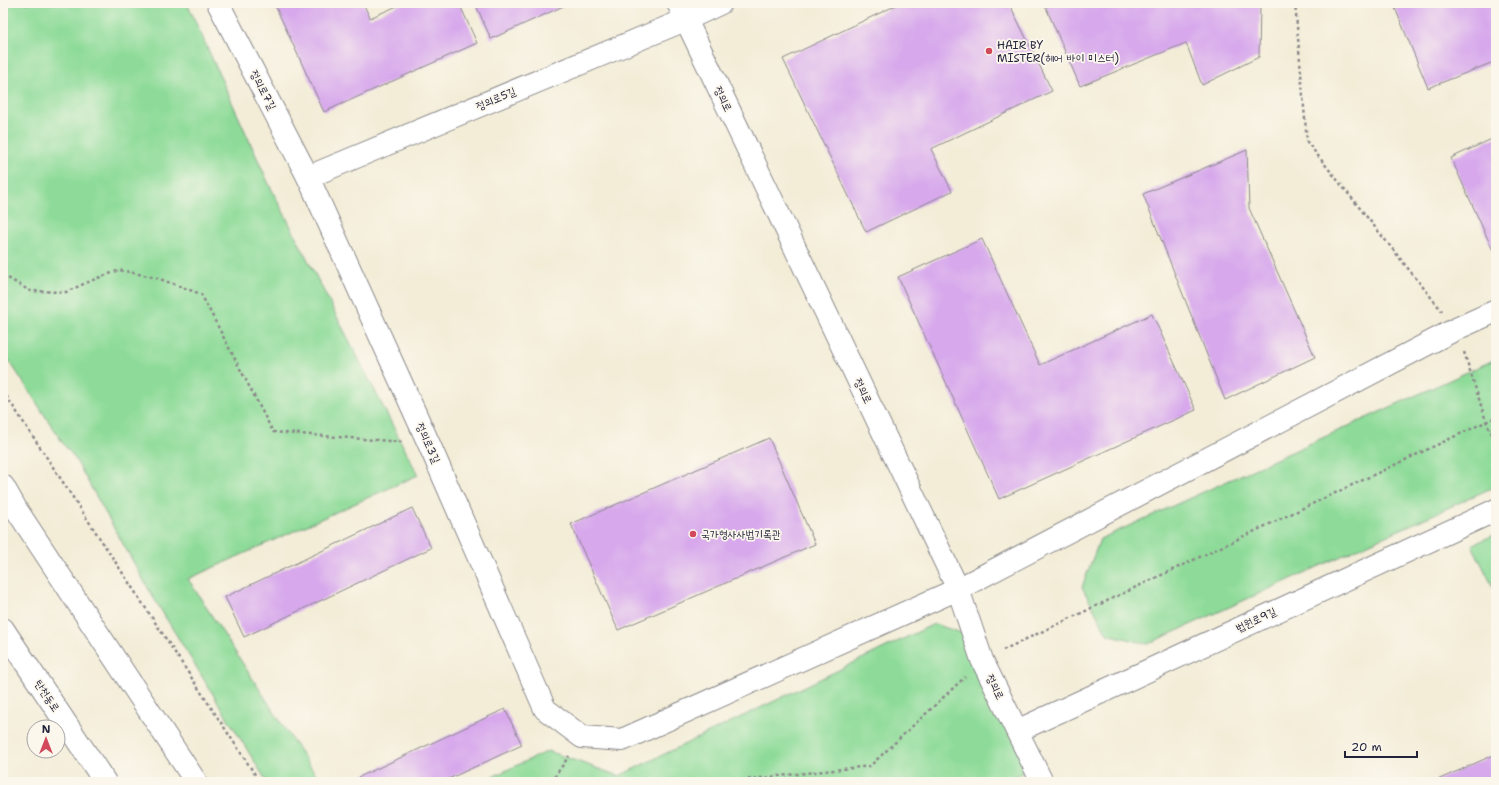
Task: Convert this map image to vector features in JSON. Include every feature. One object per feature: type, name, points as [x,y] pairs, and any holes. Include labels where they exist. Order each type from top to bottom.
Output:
[{"type":"street","name":"정의로7길","points":[[218,3],[308,178]]},
{"type":"street","name":"정의로5길","points":[[308,178],[681,11],[721,3]]},
{"type":"street","name":"정의로","points":[[681,11],[958,589],[982,660],[1042,782]]},
{"type":"street","name":"정의로3길","points":[[308,178],[429,444],[545,710],[582,737]]},
{"type":"street","points":[[582,737],[622,740],[958,589],[1456,329],[1496,311]]},
{"type":"street","points":[[3,486],[16,509],[196,782]]},
{"type":"street","name":"법원로9길","points":[[1017,731],[1496,510]]},
{"type":"street","name":"탄천동로","points":[[3,629],[105,782]]},
{"type":"path","points":[[1295,3],[1307,142],[1456,329],[1486,421],[1496,443]]},
{"type":"path","points":[[3,275],[30,291],[66,292],[120,270],[157,278],[201,294],[273,432],[429,444]]},
{"type":"path","points":[[3,391],[260,782]]},
{"type":"path","points":[[724,782],[870,766],[982,660],[1496,417]]},
{"type":"path","points":[[551,782],[582,737]]},
{"type":"green space","points":[[3,3],[187,3],[268,182],[418,475],[188,579],[321,782],[267,782],[153,597],[74,457],[64,445],[3,351]]},
{"type":"green space","points":[[1496,359],[1496,486],[1148,644],[1107,634],[1082,587],[1100,539]]},
{"type":"green space","points":[[1496,534],[1496,593],[1472,545]]},
{"type":"green space","points":[[934,624],[971,636],[1031,769],[1003,782],[481,782],[548,751],[619,776]]},
{"type":"building","points":[[274,3],[363,3],[370,18],[404,3],[459,3],[477,43],[324,112]]},
{"type":"building","points":[[475,3],[570,3],[491,39]]},
{"type":"building","points":[[901,3],[1009,3],[1052,91],[931,149],[952,191],[866,232],[783,59]]},
{"type":"building","points":[[1044,3],[1260,3],[1259,57],[1202,85],[1186,43],[1080,86]]},
{"type":"building","points":[[1393,3],[1496,3],[1496,61],[1428,88]]},
{"type":"building","points":[[1496,137],[1496,257],[1451,158]]},
{"type":"building","points":[[1247,150],[1249,208],[1315,357],[1225,400],[1143,194]]},
{"type":"building","points":[[982,239],[1040,365],[1152,314],[1196,410],[999,499],[898,277]]},
{"type":"building","name":"국가형사사법기록관","points":[[769,438],[815,544],[618,630],[571,524]]},
{"type":"building","points":[[412,508],[431,548],[244,637],[225,597]]},
{"type":"building","points":[[505,709],[522,745],[442,782],[361,782],[359,777]]},
{"type":"building","points":[[1496,754],[1496,782],[1433,782]]},
{"type":"place","name":"HAIR BY MISTER(헤어 바이 미스터)","points":[[989,51]]},
{"type":"place","name":"국가형사사법기록관","points":[[693,534]]}]
